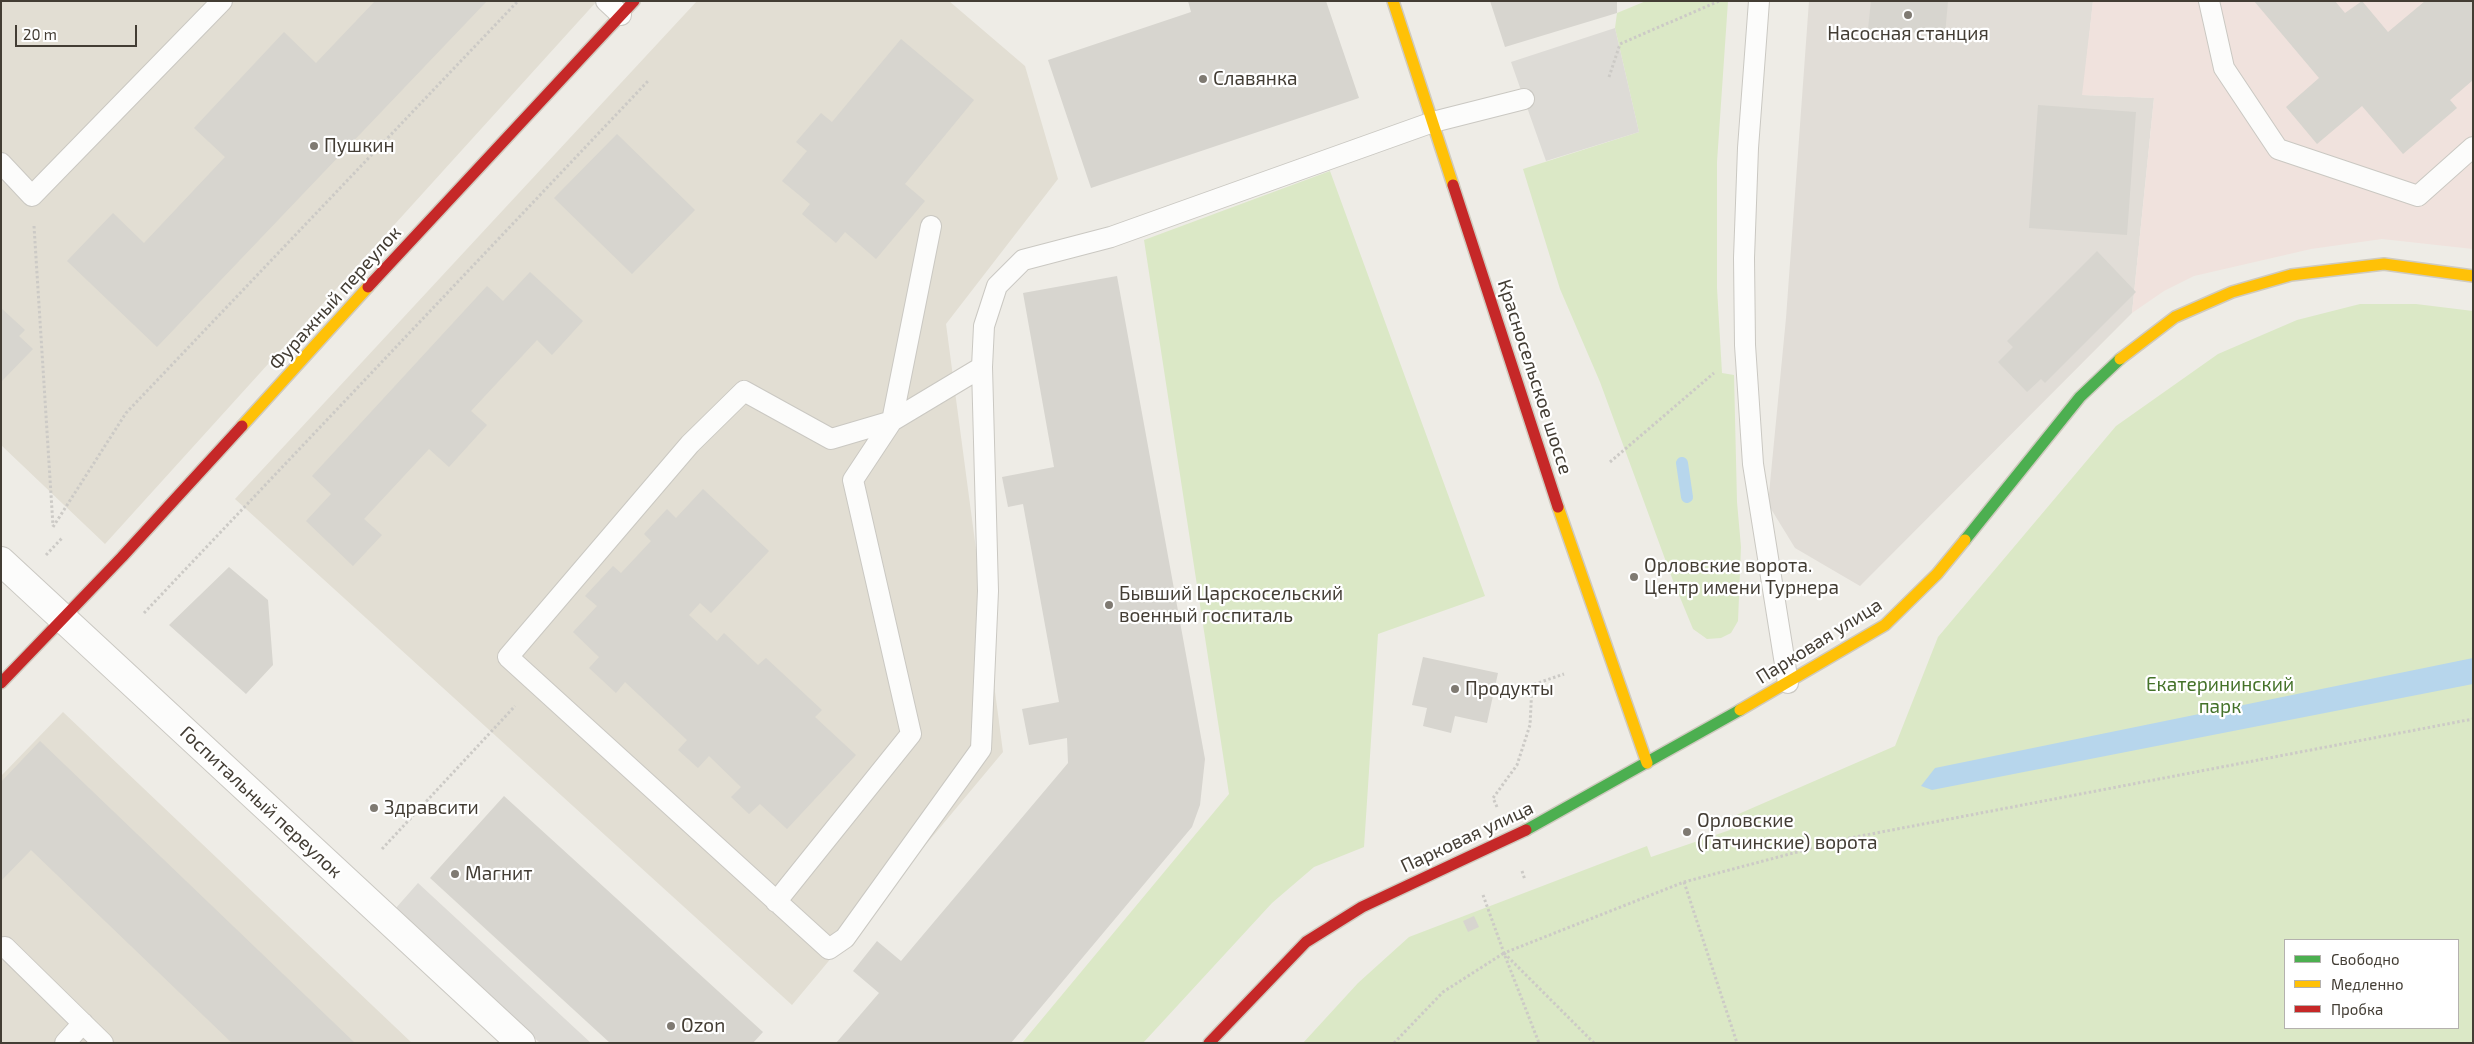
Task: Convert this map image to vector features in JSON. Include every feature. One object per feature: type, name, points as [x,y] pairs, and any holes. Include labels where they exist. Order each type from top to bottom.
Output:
[{"type":"street","name":"Красносельское шоссе","points":[[1393,1],[1588,598],[1647,763]]},
{"type":"street","name":"Фуражный переулок","points":[[1,683],[63,620],[627,8]]},
{"type":"street","name":"Парковая улица","points":[[1208,1043],[1306,942],[1362,906],[1426,875],[1509,839],[1788,683],[1885,625],[1937,574],[2004,494],[2080,397],[2132,348],[2176,317],[2232,292],[2291,275],[2384,264],[2473,276]]},
{"type":"street","name":"Госпитальный переулок","points":[[1,561],[521,1043]]},
{"type":"lane","points":[[1,163],[32,196],[222,1]]},
{"type":"lane","points":[[606,1],[627,8]]},
{"type":"lane","points":[[1759,1],[1748,148],[1744,258],[1745,345],[1753,464],[1788,683]]},
{"type":"lane","points":[[2209,1],[2224,68],[2278,149],[2418,196],[2473,147]]},
{"type":"lane","points":[[982,367],[892,421],[831,439],[744,391],[690,444],[508,657],[535,684],[829,949],[845,938],[981,749],[988,592],[982,367],[984,326],[996,286],[1023,260],[1111,237],[1433,122],[1524,99]]},
{"type":"lane","points":[[776,902],[911,734],[853,480],[892,421],[931,226]]},
{"type":"lane","points":[[4,947],[103,1043]]},
{"type":"lane","points":[[64,1043],[83,1024]]},
{"type":"path","points":[[32,196],[53,527],[126,413],[518,1]]},
{"type":"path","points":[[1610,77],[1620,44],[1719,1]]},
{"type":"path","points":[[144,613],[649,80]]},
{"type":"path","points":[[1610,462],[1719,368]]},
{"type":"path","points":[[44,556],[63,537]]},
{"type":"path","points":[[1497,807],[1493,798],[1517,765],[1530,725],[1532,685],[1564,674]]},
{"type":"path","points":[[382,848],[535,684]]},
{"type":"path","points":[[1394,1043],[1442,992],[1504,953],[1684,882],[1850,838],[2473,719]]},
{"type":"path","points":[[1684,882],[1737,1043]]},
{"type":"path","points":[[1483,895],[1539,1043]]},
{"type":"path","points":[[1504,953],[1594,1043]]},
{"type":"shaded area","points":[[1,1],[597,1],[105,544],[1,445]]},
{"type":"shaded area","points":[[697,1],[949,1],[1025,66],[1058,179],[946,324],[1003,752],[792,1005],[235,499]]},
{"type":"shaded area","points":[[1809,1],[2093,1],[2083,95],[2154,98],[2132,313],[1860,586],[1795,548],[1768,504],[1786,318]]},
{"type":"shaded area","points":[[2093,1],[2473,1],[2473,249],[2382,239],[2311,249],[2194,276],[2164,291],[2132,313],[2154,98],[2082,95]]},
{"type":"shaded area","points":[[1615,28],[1639,132],[1546,161],[1511,62]]},
{"type":"shaded area","points":[[63,712],[412,1043],[1,1043],[1,776]]},
{"type":"shaded area","points":[[418,883],[591,1043],[540,1043],[395,909]]},
{"type":"green space","points":[[1646,1],[1728,1],[1717,162],[1717,288],[1722,373],[1734,375],[1737,502],[1741,547],[1738,621],[1731,633],[1721,638],[1707,639],[1693,629],[1672,578],[1600,382],[1560,289],[1523,169],[1639,132],[1615,28],[1617,13]]},
{"type":"green space","points":[[1330,171],[1485,596],[1378,634],[1364,847],[1314,867],[1272,903],[1143,1043],[1022,1043],[1229,794],[1144,240]]},
{"type":"green space","name":"Екатерининский парк","points":[[2360,304],[2416,304],[2473,311],[2473,1043],[1303,1043],[1358,983],[1409,937],[1647,846],[1651,857],[1730,830],[1727,819],[1895,746],[1938,637],[2116,426],[2218,354],[2297,320]]},
{"type":"water","points":[[2473,658],[2473,684],[1932,790],[1921,786],[1935,768]]},
{"type":"building","points":[[375,1],[487,1],[157,347],[67,261],[113,213],[144,243],[225,157],[194,128],[284,32],[316,63]]},
{"type":"building","name":"Славянка","points":[[1188,1],[1326,1],[1359,98],[1091,188],[1048,60],[1191,12]]},
{"type":"building","points":[[1490,1],[1617,1],[1617,13],[1505,47]]},
{"type":"building","name":"Насосная станция","points":[[1871,1],[1948,1],[1945,35],[1868,29]]},
{"type":"building","points":[[2254,1],[2335,1],[2345,13],[2362,1],[2388,32],[2425,1],[2473,1],[2473,80],[2450,100],[2457,108],[2403,154],[2362,106],[2317,144],[2286,107],[2319,78]]},
{"type":"building","points":[[901,39],[974,100],[905,184],[925,201],[876,259],[845,232],[836,243],[802,214],[810,204],[782,181],[807,151],[796,142],[821,113],[832,122]]},
{"type":"building","points":[[2038,105],[2136,112],[2127,235],[2029,228]]},
{"type":"building","points":[[617,134],[695,210],[632,274],[554,198]]},
{"type":"building","points":[[2097,251],[2136,292],[2045,383],[2041,379],[2027,392],[1998,362],[2013,347],[2007,341]]},
{"type":"building","points":[[530,272],[583,321],[552,355],[537,340],[471,411],[487,425],[449,467],[429,449],[364,519],[382,535],[353,566],[306,521],[331,494],[312,476],[487,286],[503,301]]},
{"type":"building","name":"Бывший Царскосельский военный госпиталь","points":[[1117,276],[1205,759],[1200,805],[1192,827],[1011,1043],[836,1043],[879,993],[853,971],[877,941],[901,961],[1068,763],[1067,738],[1029,745],[1022,709],[1059,702],[1023,504],[1008,507],[1002,477],[1054,467],[1023,293]]},
{"type":"building","points":[[1,308],[25,330],[19,336],[33,349],[1,382]]},
{"type":"building","points":[[703,489],[769,551],[711,613],[700,603],[689,615],[717,641],[724,633],[758,665],[766,658],[822,710],[815,717],[856,755],[787,829],[760,804],[749,814],[731,797],[741,787],[709,756],[698,768],[678,750],[687,740],[625,682],[616,693],[589,668],[599,657],[573,632],[597,606],[585,596],[613,566],[621,573],[651,541],[644,534],[667,509],[676,518]]},
{"type":"building","points":[[229,567],[268,600],[273,665],[246,694],[169,625]]},
{"type":"building","name":"Продукты","points":[[1423,657],[1498,673],[1487,723],[1455,716],[1451,733],[1423,726],[1427,708],[1412,705]]},
{"type":"building","points":[[40,741],[355,1043],[232,1043],[31,850],[1,881],[1,782]]},
{"type":"building","points":[[504,796],[763,1032],[753,1043],[610,1043],[430,878]]},
{"type":"building","points":[[1474,916],[1479,927],[1468,932],[1463,921]]},
{"type":"waterway","points":[[1682,463],[1687,497]]},
{"type":"traffic: fast","points":[[1965,540],[2080,397],[2120,359]]},
{"type":"traffic: fast","points":[[1526,830],[1740,710]]},
{"type":"traffic: slow","points":[[1393,1],[1453,185]]},
{"type":"traffic: slow","points":[[2120,359],[2175,317],[2232,292],[2291,275],[2384,264],[2473,276]]},
{"type":"traffic: slow","points":[[242,426],[368,287]]},
{"type":"traffic: slow","points":[[1558,507],[1647,763]]},
{"type":"traffic: slow","points":[[1740,710],[1885,625],[1937,574],[1965,540]]},
{"type":"traffic: jam","points":[[368,287],[634,1]]},
{"type":"traffic: jam","points":[[1453,185],[1558,507]]},
{"type":"traffic: jam","points":[[1,683],[122,557],[242,426]]},
{"type":"traffic: jam","points":[[1209,1043],[1306,942],[1362,907],[1526,830]]},
{"type":"place","name":"Насосная станция","points":[[1908,15]]},
{"type":"place","name":"Славянка","points":[[1203,79]]},
{"type":"place","name":"Пушкин","points":[[314,146]]},
{"type":"place","name":"Орловские ворота. Центр имени Турнера","points":[[1634,577]]},
{"type":"place","name":"Бывший Царскосельский военный госпиталь","points":[[1109,605]]},
{"type":"place","name":"Продукты","points":[[1455,689]]},
{"type":"place","name":"Здравсити","points":[[374,808]]},
{"type":"place","name":"Орловские (Гатчинские) ворота","points":[[1687,832]]},
{"type":"place","name":"Магнит","points":[[455,874]]},
{"type":"place","name":"Ozon","points":[[671,1026]]}]
